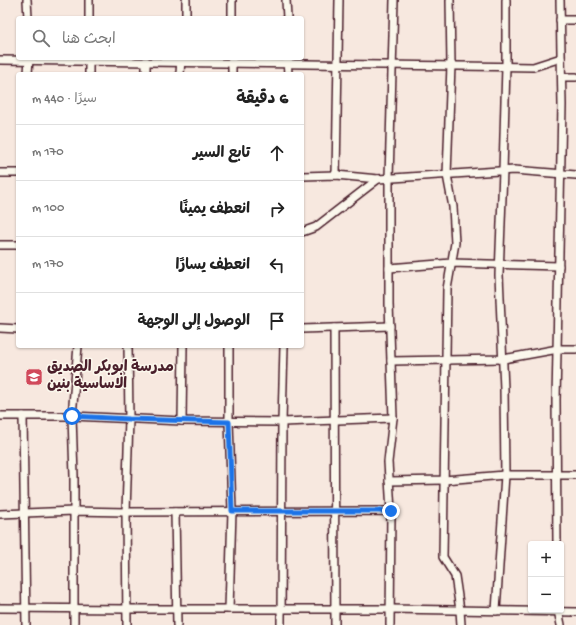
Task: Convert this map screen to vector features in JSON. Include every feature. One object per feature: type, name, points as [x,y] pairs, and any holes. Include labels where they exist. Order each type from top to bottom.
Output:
[{"type":"street","points":[[27,0],[28,16]]},
{"type":"street","points":[[89,0],[89,16]]},
{"type":"street","points":[[186,0],[186,16]]},
{"type":"street","points":[[232,0],[232,16]]},
{"type":"street","points":[[286,0],[287,16]]},
{"type":"street","points":[[336,175],[339,0]]},
{"type":"street","points":[[390,625],[391,511],[388,462],[393,418],[389,268],[389,178],[394,0]]},
{"type":"street","points":[[450,0],[450,66],[446,174],[453,207],[455,243],[447,289],[443,556],[455,576],[460,610],[460,625]]},
{"type":"street","points":[[496,611],[505,475],[503,360],[499,264],[506,66],[506,0]]},
{"type":"street","points":[[557,541],[562,76],[560,0]]},
{"type":"street","points":[[560,20],[576,20]]},
{"type":"street","points":[[118,60],[232,60],[338,64],[533,67],[561,58]]},
{"type":"street","points":[[0,60],[16,59]]},
{"type":"street","points":[[28,72],[29,60]]},
{"type":"street","points":[[89,60],[89,72]]},
{"type":"street","points":[[180,60],[180,72]]},
{"type":"street","points":[[232,60],[232,72]]},
{"type":"street","points":[[146,61],[146,72]]},
{"type":"street","points":[[287,61],[288,72]]},
{"type":"street","points":[[562,76],[576,77]]},
{"type":"street","points":[[304,176],[336,175],[378,179],[514,170],[576,175]]},
{"type":"street","points":[[0,173],[16,173]]},
{"type":"street","points":[[304,231],[316,227],[378,179]]},
{"type":"street","points":[[0,245],[16,246]]},
{"type":"street","points":[[389,268],[451,263],[559,266]]},
{"type":"street","points":[[304,329],[390,326]]},
{"type":"street","points":[[0,328],[16,329]]},
{"type":"street","points":[[334,328],[335,625]]},
{"type":"street","points":[[74,625],[72,416],[78,348]]},
{"type":"street","points":[[127,625],[126,512],[129,419],[128,348]]},
{"type":"street","points":[[182,421],[183,348]]},
{"type":"street","points":[[229,348],[229,422],[232,511],[229,609]]},
{"type":"street","points":[[281,625],[284,348]]},
{"type":"street","points":[[391,361],[503,360],[558,350],[576,349]]},
{"type":"street","points":[[0,416],[72,416],[229,422],[282,422],[393,418]]},
{"type":"street","points":[[23,416],[26,625]]},
{"type":"street","points":[[389,481],[444,480],[505,475],[576,475]]},
{"type":"street","points":[[0,514],[74,510],[126,512],[391,511]]},
{"type":"street","points":[[175,512],[177,625]]},
{"type":"street","points":[[0,608],[177,608],[281,610],[390,609],[528,611]]},
{"type":"street","points":[[564,611],[576,612]]},
{"type":"street","points":[[558,613],[561,625]]},
{"type":"place","name":"مدرسة ابوبكر الصديق الاساسية بنين","points":[[34,377]]},
{"type":"route","points":[[72,416],[229,422],[232,511],[391,511]]}]
